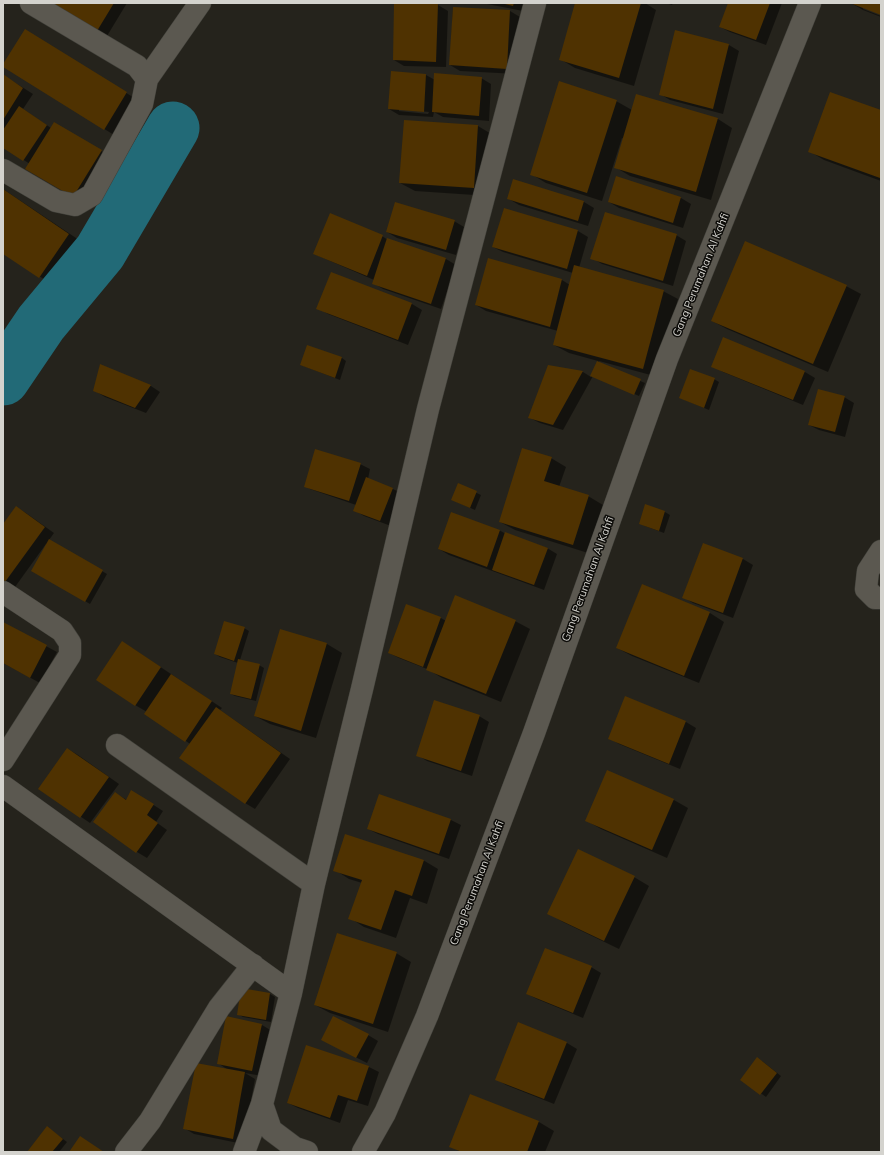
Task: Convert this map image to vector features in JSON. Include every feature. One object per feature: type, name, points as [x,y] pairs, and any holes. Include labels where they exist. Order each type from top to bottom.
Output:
[{"type":"street","points":[[31,3],[137,66],[147,79]]},
{"type":"street","points":[[3,170],[56,201],[76,204],[92,195],[142,104],[147,79],[200,3]]},
{"type":"street","points":[[244,1152],[262,1104],[292,993],[314,884],[428,409],[535,3]]},
{"type":"street","name":"Gang Perumahan Al Kahfi","points":[[363,1152],[385,1113],[427,1016],[534,733],[667,358],[810,3]]},
{"type":"street","points":[[881,551],[868,571],[866,589],[875,598],[881,598]]},
{"type":"street","points":[[3,592],[62,631],[70,643],[70,655],[3,760]]},
{"type":"street","points":[[116,745],[314,884]]},
{"type":"street","points":[[3,786],[292,993]]},
{"type":"street","points":[[126,1152],[150,1120],[219,1008],[254,965]]},
{"type":"street","points":[[262,1104],[271,1130],[295,1148],[306,1152]]},
{"type":"building","points":[[54,3],[114,3],[97,31],[53,5]]},
{"type":"building","points":[[394,3],[438,4],[436,62],[393,60]]},
{"type":"building","points":[[501,3],[514,3],[513,6]]},
{"type":"building","points":[[575,3],[641,3],[619,78],[559,60]]},
{"type":"building","points":[[728,3],[770,3],[756,40],[719,27]]},
{"type":"building","points":[[850,3],[881,3],[881,15]]},
{"type":"building","points":[[453,7],[510,10],[507,69],[449,65]]},
{"type":"building","points":[[25,29],[127,92],[104,130],[3,67],[3,64]]},
{"type":"building","points":[[675,30],[729,44],[713,109],[659,95]]},
{"type":"building","points":[[391,71],[426,74],[424,112],[388,109]]},
{"type":"building","points":[[434,73],[482,77],[479,116],[432,112]]},
{"type":"building","points":[[3,74],[23,88],[3,120]]},
{"type":"building","points":[[559,81],[617,100],[587,193],[530,175]]},
{"type":"building","points":[[830,92],[881,110],[880,178],[808,152]]},
{"type":"building","points":[[636,94],[718,118],[696,192],[614,168]]},
{"type":"building","points":[[19,106],[47,125],[23,161],[3,148],[3,130]]},
{"type":"building","points":[[404,120],[478,125],[474,188],[399,183]]},
{"type":"building","points":[[54,122],[102,150],[73,197],[25,169]]},
{"type":"building","points":[[616,176],[681,197],[673,223],[608,202]]},
{"type":"building","points":[[513,179],[584,201],[578,221],[507,199]]},
{"type":"building","points":[[3,189],[69,234],[39,278],[3,254]]},
{"type":"building","points":[[395,202],[455,220],[446,250],[386,232]]},
{"type":"building","points":[[504,208],[578,230],[567,269],[492,247]]},
{"type":"building","points":[[605,212],[677,234],[663,281],[590,259]]},
{"type":"building","points":[[330,213],[383,235],[367,276],[313,254]]},
{"type":"building","points":[[387,238],[446,258],[431,304],[372,284]]},
{"type":"building","points":[[745,241],[847,285],[813,364],[711,321]]},
{"type":"building","points":[[488,258],[562,279],[550,327],[475,305]]},
{"type":"building","points":[[574,265],[664,290],[643,369],[553,345]]},
{"type":"building","points":[[331,272],[412,303],[398,340],[316,309]]},
{"type":"building","points":[[723,337],[805,371],[793,400],[711,367]]},
{"type":"building","points":[[307,345],[342,357],[335,378],[300,365]]},
{"type":"building","points":[[597,361],[641,379],[634,395],[590,376]]},
{"type":"building","points":[[100,364],[151,385],[135,408],[93,391]]},
{"type":"building","points":[[548,365],[583,371],[553,425],[528,418]]},
{"type":"building","points":[[690,369],[715,378],[704,408],[679,398]]},
{"type":"building","points":[[818,389],[845,396],[835,432],[808,425]]},
{"type":"building","points":[[522,448],[552,457],[544,481],[589,495],[573,545],[499,522]]},
{"type":"building","points":[[315,449],[361,463],[349,501],[304,487]]},
{"type":"building","points":[[366,477],[393,488],[380,521],[353,511]]},
{"type":"building","points":[[458,483],[477,491],[470,508],[451,500]]},
{"type":"building","points":[[645,504],[665,511],[659,531],[639,524]]},
{"type":"building","points":[[16,506],[45,527],[5,582],[3,580],[3,524]]},
{"type":"building","points":[[451,512],[500,530],[487,567],[438,549]]},
{"type":"building","points":[[505,532],[548,548],[534,585],[492,570]]},
{"type":"building","points":[[49,539],[103,570],[85,602],[31,571]]},
{"type":"building","points":[[703,543],[743,558],[723,613],[682,598]]},
{"type":"building","points":[[642,584],[710,612],[684,676],[616,648]]},
{"type":"building","points":[[455,595],[516,620],[486,694],[426,670]]},
{"type":"building","points":[[406,604],[441,617],[423,667],[388,653]]},
{"type":"building","points":[[224,621],[245,627],[234,661],[214,654]]},
{"type":"building","points":[[3,622],[47,645],[30,678],[3,663]]},
{"type":"building","points":[[280,629],[327,643],[301,731],[254,716]]},
{"type":"building","points":[[122,641],[161,667],[135,706],[96,680]]},
{"type":"building","points":[[238,659],[260,664],[251,699],[230,694]]},
{"type":"building","points":[[171,674],[212,701],[185,742],[144,714]]},
{"type":"building","points":[[625,696],[686,721],[669,764],[608,739]]},
{"type":"building","points":[[434,700],[480,715],[461,771],[416,756]]},
{"type":"building","points":[[216,707],[281,753],[245,804],[179,758]]},
{"type":"building","points":[[67,748],[109,777],[80,818],[38,789]]},
{"type":"building","points":[[607,770],[674,799],[652,850],[585,821]]},
{"type":"building","points":[[131,790],[154,804],[147,815],[158,823],[136,853],[93,822],[115,792],[126,800]]},
{"type":"building","points":[[379,794],[451,819],[439,854],[367,829]]},
{"type":"building","points":[[345,834],[424,860],[412,896],[395,890],[381,930],[348,919],[362,880],[333,871]]},
{"type":"building","points":[[578,849],[635,876],[604,941],[547,914]]},
{"type":"building","points":[[337,933],[397,952],[373,1024],[314,1005]]},
{"type":"building","points":[[545,948],[592,966],[573,1013],[526,994]]},
{"type":"building","points":[[241,988],[270,993],[266,1020],[237,1015]]},
{"type":"building","points":[[226,1016],[262,1024],[252,1071],[217,1064]]},
{"type":"building","points":[[333,1016],[369,1034],[356,1058],[321,1040]]},
{"type":"building","points":[[518,1022],[567,1042],[544,1099],[495,1080]]},
{"type":"building","points":[[306,1045],[369,1066],[357,1101],[338,1095],[330,1118],[287,1103]]},
{"type":"building","points":[[757,1057],[777,1073],[760,1095],[740,1080]]},
{"type":"building","points":[[196,1063],[245,1072],[233,1139],[183,1129]]},
{"type":"building","points":[[470,1094],[539,1121],[527,1152],[462,1152],[449,1147]]},
{"type":"building","points":[[47,1126],[63,1139],[52,1152],[27,1152]]},
{"type":"building","points":[[80,1136],[104,1152],[69,1152]]},
{"type":"waterway","points":[[3,379],[41,323],[100,252],[173,128]]}]
